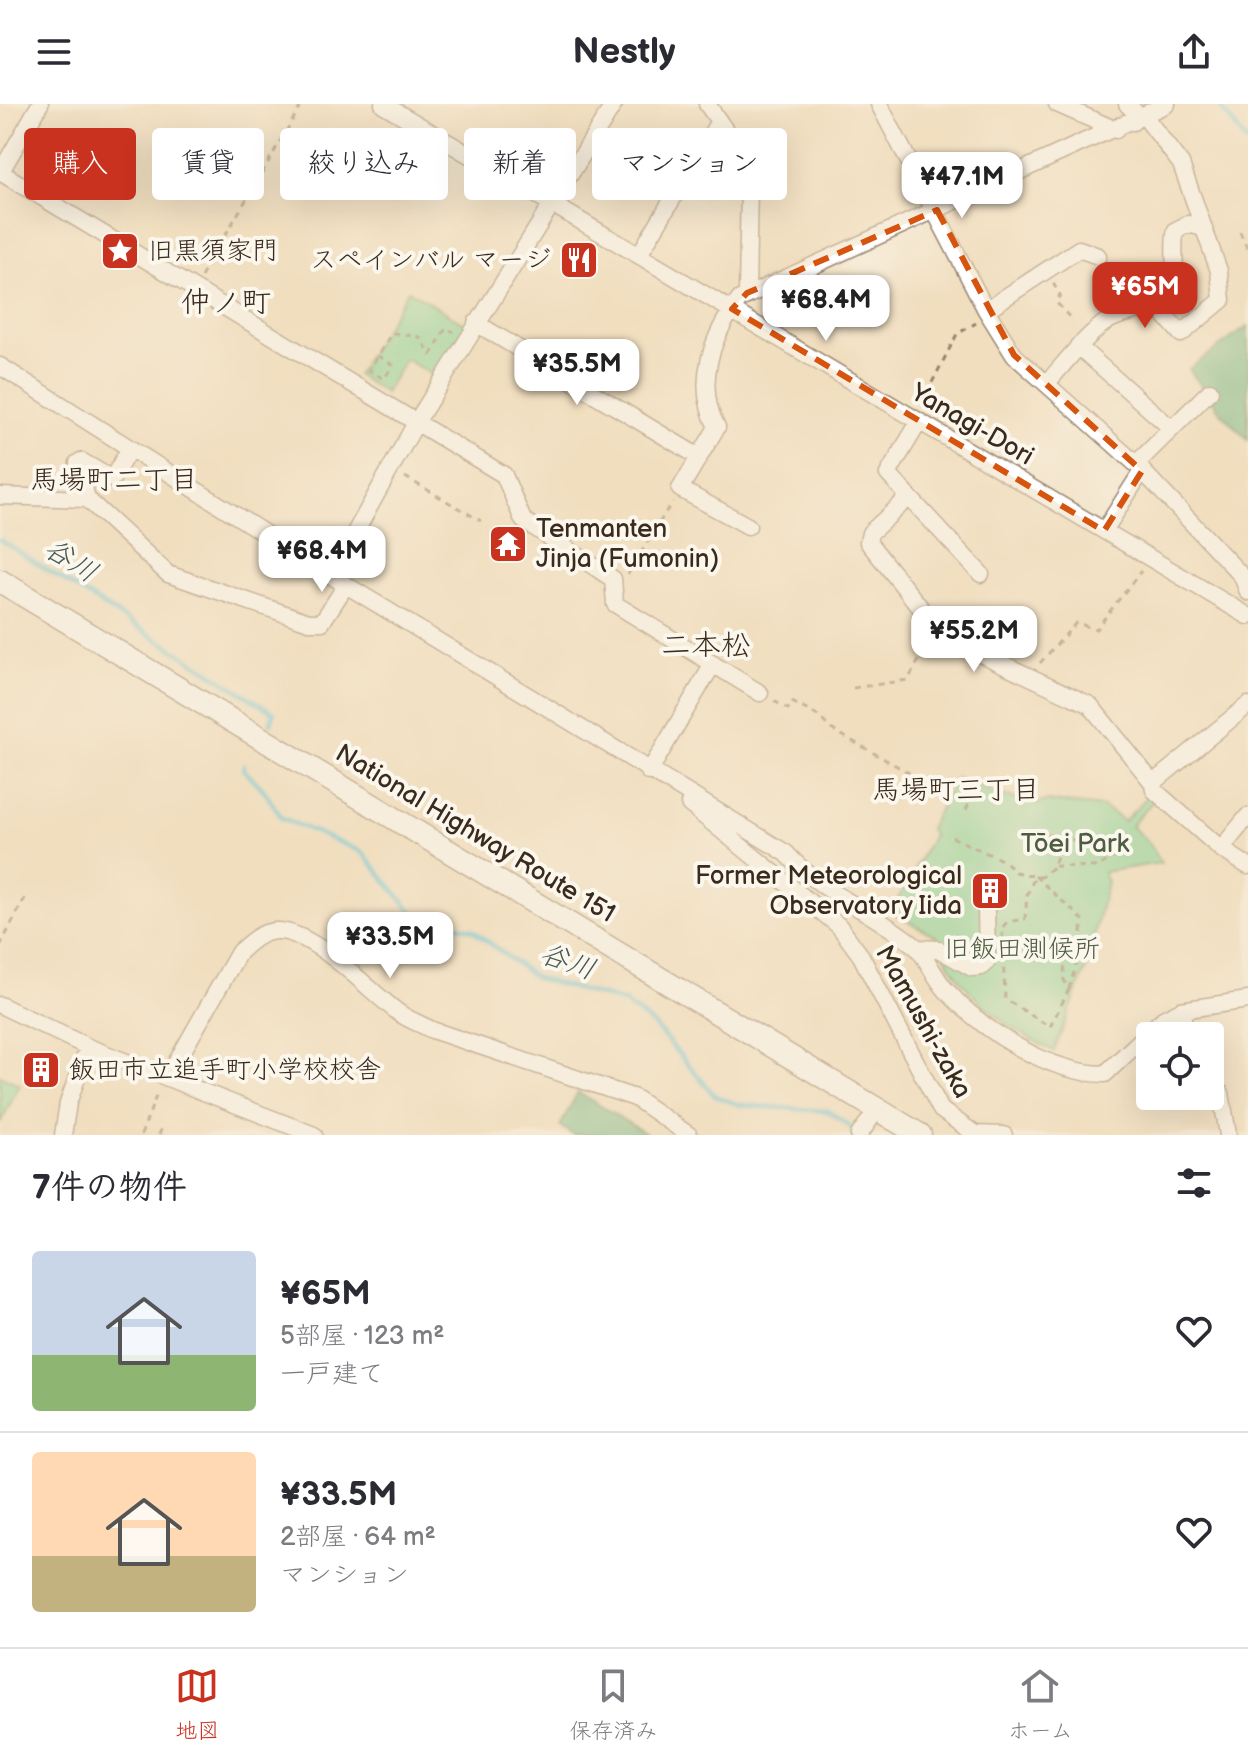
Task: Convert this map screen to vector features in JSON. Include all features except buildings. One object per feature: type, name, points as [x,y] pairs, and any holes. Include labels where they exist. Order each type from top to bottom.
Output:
[{"type":"highway","name":"National Highway Route 151","points":[[0,581],[475,864],[866,1124],[920,1135]]},
{"type":"street","points":[[40,104],[0,172],[504,475],[523,520],[613,579],[615,604],[760,693]]},
{"type":"street","name":"Yanagi-Dori","points":[[383,104],[1104,531],[1247,612]]},
{"type":"street","points":[[129,450],[112,479],[81,461],[78,463],[87,499],[177,579],[309,622],[322,622],[338,580],[417,421],[549,204],[614,104]]},
{"type":"street","points":[[707,104],[736,146],[749,183],[747,293]]},
{"type":"street","points":[[879,104],[937,210],[988,313],[1014,355],[1139,468],[1242,576],[1248,592]]},
{"type":"street","points":[[1127,104],[1137,114],[1142,114],[1181,164],[1219,271],[1222,300],[1181,334],[1156,305]]},
{"type":"street","points":[[748,526],[680,489],[717,427],[707,402],[708,366],[714,343],[732,309],[747,293],[1116,130],[1142,114],[1167,104]]},
{"type":"street","points":[[1068,106],[1116,130]]},
{"type":"street","points":[[639,255],[719,121]]},
{"type":"street","points":[[1047,383],[1078,346],[1106,321],[1156,305],[1173,279],[1176,230],[1188,224],[1203,228]]},
{"type":"street","points":[[988,313],[1044,269],[1079,249],[1098,256]]},
{"type":"street","points":[[476,323],[699,457]]},
{"type":"street","points":[[1078,346],[1172,429]]},
{"type":"street","points":[[0,366],[338,580],[668,784],[786,853],[806,875],[918,948],[930,971],[976,1017],[1005,1039],[1083,1072],[1105,1074],[1113,1070],[1148,1030],[1181,1010],[1248,1000]]},
{"type":"street","points":[[1104,531],[1139,468],[1210,391]]},
{"type":"street","points":[[919,422],[888,474],[981,574]]},
{"type":"street","points":[[0,496],[87,499]]},
{"type":"street","points":[[909,497],[870,533],[868,542],[943,636],[1090,705],[1153,783],[1154,790],[1221,849],[1248,866]]},
{"type":"street","points":[[649,772],[713,664]]},
{"type":"street","points":[[1153,783],[1248,705]]},
{"type":"street","name":"Mamushi-zaka","points":[[668,784],[700,814],[839,926],[861,956],[941,1110],[975,1134],[1004,1135]]},
{"type":"street","points":[[1221,849],[1248,816]]},
{"type":"street","points":[[918,948],[938,949],[972,968],[982,967],[987,961],[986,910]]},
{"type":"street","points":[[165,1080],[239,952],[256,936],[276,931],[297,935],[332,958],[402,1015],[432,1030],[635,1098],[689,1135]]},
{"type":"street","points":[[0,1005],[165,1080],[314,1135]]},
{"type":"street","points":[[1181,1010],[1184,1022]]},
{"type":"street","points":[[63,1135],[68,1103],[88,1047]]},
{"type":"street","points":[[1224,1110],[1228,1135]]},
{"type":"path","points":[[194,287],[302,104]]},
{"type":"path","points":[[1240,232],[1248,250]]},
{"type":"path","points":[[1044,269],[1060,295],[1056,302],[1070,318]]},
{"type":"path","points":[[921,404],[957,334],[988,313]]},
{"type":"path","points":[[378,356],[393,365],[384,379],[369,370],[392,333],[420,337],[431,355],[446,328],[460,336]]},
{"type":"path","points":[[391,469],[481,521]]},
{"type":"path","points":[[614,595],[680,489]]},
{"type":"path","points":[[1027,678],[1076,623],[1096,629],[1142,570]]},
{"type":"path","points":[[853,688],[908,680],[938,626]]},
{"type":"path","points":[[760,693],[788,709],[792,702],[818,716],[831,729],[968,806],[964,813]]},
{"type":"path","points":[[952,837],[1004,861],[1015,872],[1041,877],[1054,866],[1057,856],[1044,834],[1093,844],[1118,855],[1097,867],[1054,866]]},
{"type":"path","points":[[1035,876],[1080,914],[1084,934],[1069,989],[1050,1027],[1005,999],[1002,928],[1007,922],[1025,919],[1027,895],[1035,876]]},
{"type":"path","points":[[0,946],[27,894]]},
{"type":"path","points":[[1069,989],[1063,978],[1066,959],[1080,951]]},
{"type":"path","points":[[141,1135],[165,1080]]},
{"type":"path","points":[[159,1135],[163,1124]]},
{"type":"highlighted area","points":[[937,210],[1014,355],[1142,471],[1104,531],[732,309],[747,293]]},
{"type":"green space","points":[[408,290],[467,325],[436,377],[405,359],[385,393],[357,375]]},
{"type":"green space","points":[[1248,326],[1248,440],[1222,414],[1189,369]]},
{"type":"green space","name":"旧飯田測候所","points":[[956,777],[995,793],[1036,804],[1046,801],[1103,807],[1124,821],[1154,790],[1158,795],[1131,826],[1149,843],[1161,863],[1103,872],[1107,882],[1086,969],[1054,1051],[1017,1030],[983,1005],[956,973],[936,936],[891,912],[933,835],[929,829]]},
{"type":"green space","points":[[0,1075],[20,1085],[0,1123]]},
{"type":"green space","points":[[578,1092],[648,1135],[573,1135],[560,1126]]},
{"type":"waterway","points":[[1218,104],[1248,143]]},
{"type":"waterway","name":"谷川","points":[[0,540],[274,713],[271,723]]},
{"type":"waterway","name":"谷川","points":[[244,765],[243,769],[263,789],[282,818],[362,852],[411,911],[427,919],[471,929],[536,978],[624,1002],[654,1025],[715,1096],[740,1105],[828,1111],[851,1127],[854,1135]]},
{"type":"place","name":"旧黒須家門","points":[[120,251]]},
{"type":"place","name":"スペインバル マージ","points":[[579,260]]},
{"type":"place","name":"Tenmanten Jinja (Fumonin)","points":[[508,544]]},
{"type":"place","name":"Former Meteorological Observatory Iida","points":[[990,891]]},
{"type":"place","name":"飯田市立追手町小学校校舎","points":[[41,1070]]},
{"type":"district","name":"仲ノ町","points":[[226,303]]},
{"type":"district","name":"馬場町二丁目","points":[[114,480]]},
{"type":"district","name":"二本松","points":[[706,646]]},
{"type":"district","name":"馬場町三丁目","points":[[956,790]]},
{"type":"park label","name":"Tōei Park","points":[[1075,844]]}]
